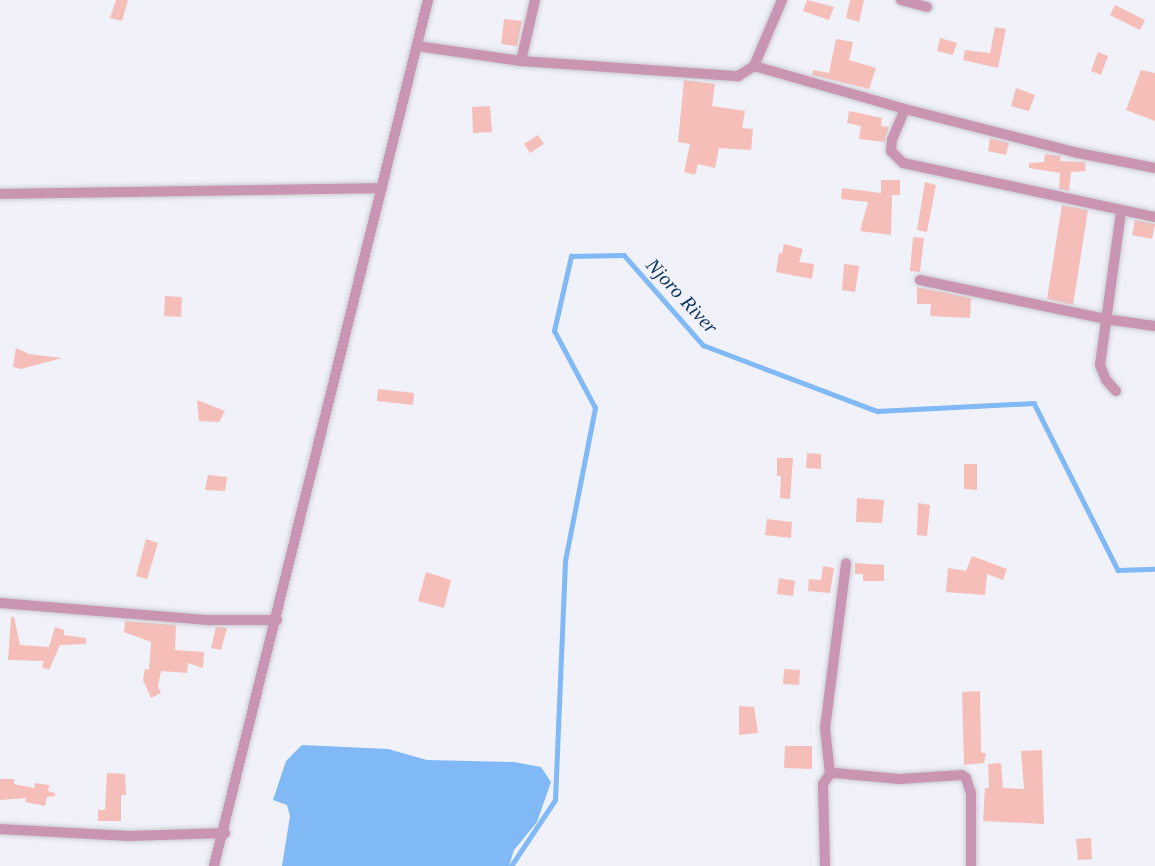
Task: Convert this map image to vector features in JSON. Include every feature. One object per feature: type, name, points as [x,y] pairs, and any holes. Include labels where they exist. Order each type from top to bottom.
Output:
[{"type":"street","points":[[214,866],[225,833],[428,0]]},
{"type":"street","points":[[521,62],[535,0]]},
{"type":"street","points":[[417,46],[521,62],[743,75],[754,66],[782,0]]},
{"type":"street","points":[[901,0],[927,7]]},
{"type":"street","points":[[754,66],[905,109],[1078,153],[1155,168]]},
{"type":"street","points":[[905,109],[892,139],[891,152],[903,163],[1155,217]]},
{"type":"street","points":[[0,194],[382,188]]},
{"type":"street","points":[[1116,390],[1106,380],[1100,365],[1121,211]]},
{"type":"street","points":[[920,280],[1105,319],[1155,326]]},
{"type":"street","points":[[825,866],[823,784],[830,774],[825,728],[846,563]]},
{"type":"street","points":[[0,603],[208,620],[276,620]]},
{"type":"street","points":[[830,774],[899,779],[962,776],[969,782],[971,793],[971,866]]},
{"type":"street","points":[[0,829],[129,836],[225,833]]},
{"type":"water","points":[[302,745],[388,749],[427,760],[514,762],[541,767],[551,782],[537,822],[514,850],[509,866],[282,866],[290,816],[287,805],[273,800],[286,761]]},
{"type":"building","points":[[116,0],[128,0],[122,21],[110,18]]},
{"type":"building","points":[[807,0],[834,7],[829,20],[803,11]]},
{"type":"building","points":[[850,0],[864,0],[859,22],[846,18]]},
{"type":"building","points":[[1115,5],[1145,20],[1140,30],[1110,15]]},
{"type":"building","points":[[504,19],[522,21],[517,46],[501,44]]},
{"type":"building","points":[[995,27],[1006,29],[998,68],[963,60],[965,50],[990,53]]},
{"type":"building","points":[[940,38],[957,43],[953,55],[937,51]]},
{"type":"building","points":[[836,39],[853,42],[849,60],[876,68],[869,89],[812,75],[813,70],[829,73]]},
{"type":"building","points":[[1098,52],[1108,56],[1101,75],[1091,71]]},
{"type":"building","points":[[1141,70],[1155,73],[1155,121],[1126,110]]},
{"type":"building","points":[[684,80],[715,84],[712,106],[745,111],[742,128],[753,129],[751,150],[719,148],[715,168],[698,164],[695,175],[684,172],[690,144],[678,142]]},
{"type":"building","points":[[1016,88],[1035,95],[1029,111],[1011,106]]},
{"type":"building","points":[[490,106],[492,132],[473,133],[472,107]]},
{"type":"building","points":[[849,111],[882,118],[881,126],[889,127],[884,142],[859,139],[861,126],[847,123]]},
{"type":"building","points":[[538,135],[544,144],[530,153],[524,144]]},
{"type":"building","points":[[990,138],[1009,143],[1006,155],[988,151]]},
{"type":"building","points":[[1045,154],[1061,156],[1060,161],[1085,162],[1086,171],[1071,172],[1069,191],[1059,189],[1060,173],[1029,168],[1029,163],[1044,162]]},
{"type":"building","points":[[881,180],[900,180],[900,195],[892,195],[891,235],[860,231],[868,202],[841,199],[842,188],[881,193]]},
{"type":"building","points":[[925,182],[936,185],[927,232],[917,230]]},
{"type":"building","points":[[1062,205],[1088,210],[1073,305],[1047,299]]},
{"type":"building","points":[[1135,220],[1155,224],[1152,239],[1132,235]]},
{"type":"building","points":[[913,237],[924,238],[920,272],[910,271]]},
{"type":"building","points":[[784,244],[803,249],[799,262],[814,264],[812,279],[776,272],[779,253],[782,254]]},
{"type":"building","points":[[844,264],[859,266],[855,292],[842,290]]},
{"type":"building","points":[[917,287],[971,298],[970,318],[930,316],[931,304],[917,304]]},
{"type":"building","points":[[165,296],[182,297],[181,317],[164,316]]},
{"type":"building","points":[[16,348],[29,354],[62,358],[21,369],[13,367]]},
{"type":"building","points":[[378,389],[414,393],[413,405],[377,401]]},
{"type":"building","points":[[197,400],[225,411],[219,422],[199,421]]},
{"type":"building","points":[[807,453],[821,454],[821,469],[806,468]]},
{"type":"building","points":[[777,458],[793,458],[790,499],[780,498],[781,476],[777,476]]},
{"type":"building","points":[[964,464],[977,464],[977,490],[964,489]]},
{"type":"building","points":[[208,475],[227,477],[225,491],[205,490]]},
{"type":"building","points":[[857,498],[884,500],[882,523],[856,522]]},
{"type":"building","points":[[918,503],[930,505],[927,536],[917,535]]},
{"type":"building","points":[[767,519],[792,522],[791,538],[765,535]]},
{"type":"building","points":[[146,539],[158,543],[147,579],[136,576]]},
{"type":"building","points":[[972,556],[1007,569],[1003,580],[987,574],[985,595],[946,592],[948,568],[966,571]]},
{"type":"building","points":[[855,563],[884,565],[884,581],[863,581],[863,574],[855,574]]},
{"type":"building","points":[[823,566],[834,568],[830,593],[808,591],[809,579],[821,580]]},
{"type":"building","points":[[426,572],[451,580],[444,608],[418,601]]},
{"type":"building","points":[[779,578],[795,581],[793,596],[777,594]]},
{"type":"building","points":[[11,617],[14,617],[20,645],[49,647],[55,627],[64,630],[64,635],[86,638],[86,644],[60,645],[49,670],[42,667],[44,661],[8,660]]},
{"type":"building","points":[[125,621],[176,625],[175,650],[204,652],[203,668],[188,663],[187,673],[161,671],[158,687],[161,693],[151,698],[143,680],[145,669],[149,670],[151,642],[124,632]]},
{"type":"building","points":[[216,627],[227,628],[221,650],[211,648]]},
{"type":"building","points":[[784,669],[800,670],[799,685],[783,684]]},
{"type":"building","points":[[980,691],[981,752],[986,754],[984,763],[964,765],[962,692]]},
{"type":"building","points":[[739,706],[754,707],[758,733],[739,735]]},
{"type":"building","points":[[785,746],[812,746],[812,769],[784,768]]},
{"type":"building","points":[[1042,750],[1044,824],[983,821],[985,788],[989,788],[988,764],[1001,763],[1003,788],[1024,789],[1021,751]]},
{"type":"building","points":[[107,773],[125,774],[126,795],[121,795],[121,821],[98,821],[98,810],[105,810]]},
{"type":"building","points":[[0,779],[14,779],[14,784],[34,788],[35,783],[49,785],[48,791],[55,793],[55,796],[47,797],[45,806],[25,802],[26,798],[0,800]]},
{"type":"building","points":[[1091,838],[1092,859],[1078,860],[1076,839]]},
{"type":"waterway","name":"Njoro River","points":[[511,866],[555,800],[565,561],[595,408],[554,331],[571,256],[624,255],[703,345],[877,411],[1034,403],[1118,570],[1155,569]]}]
